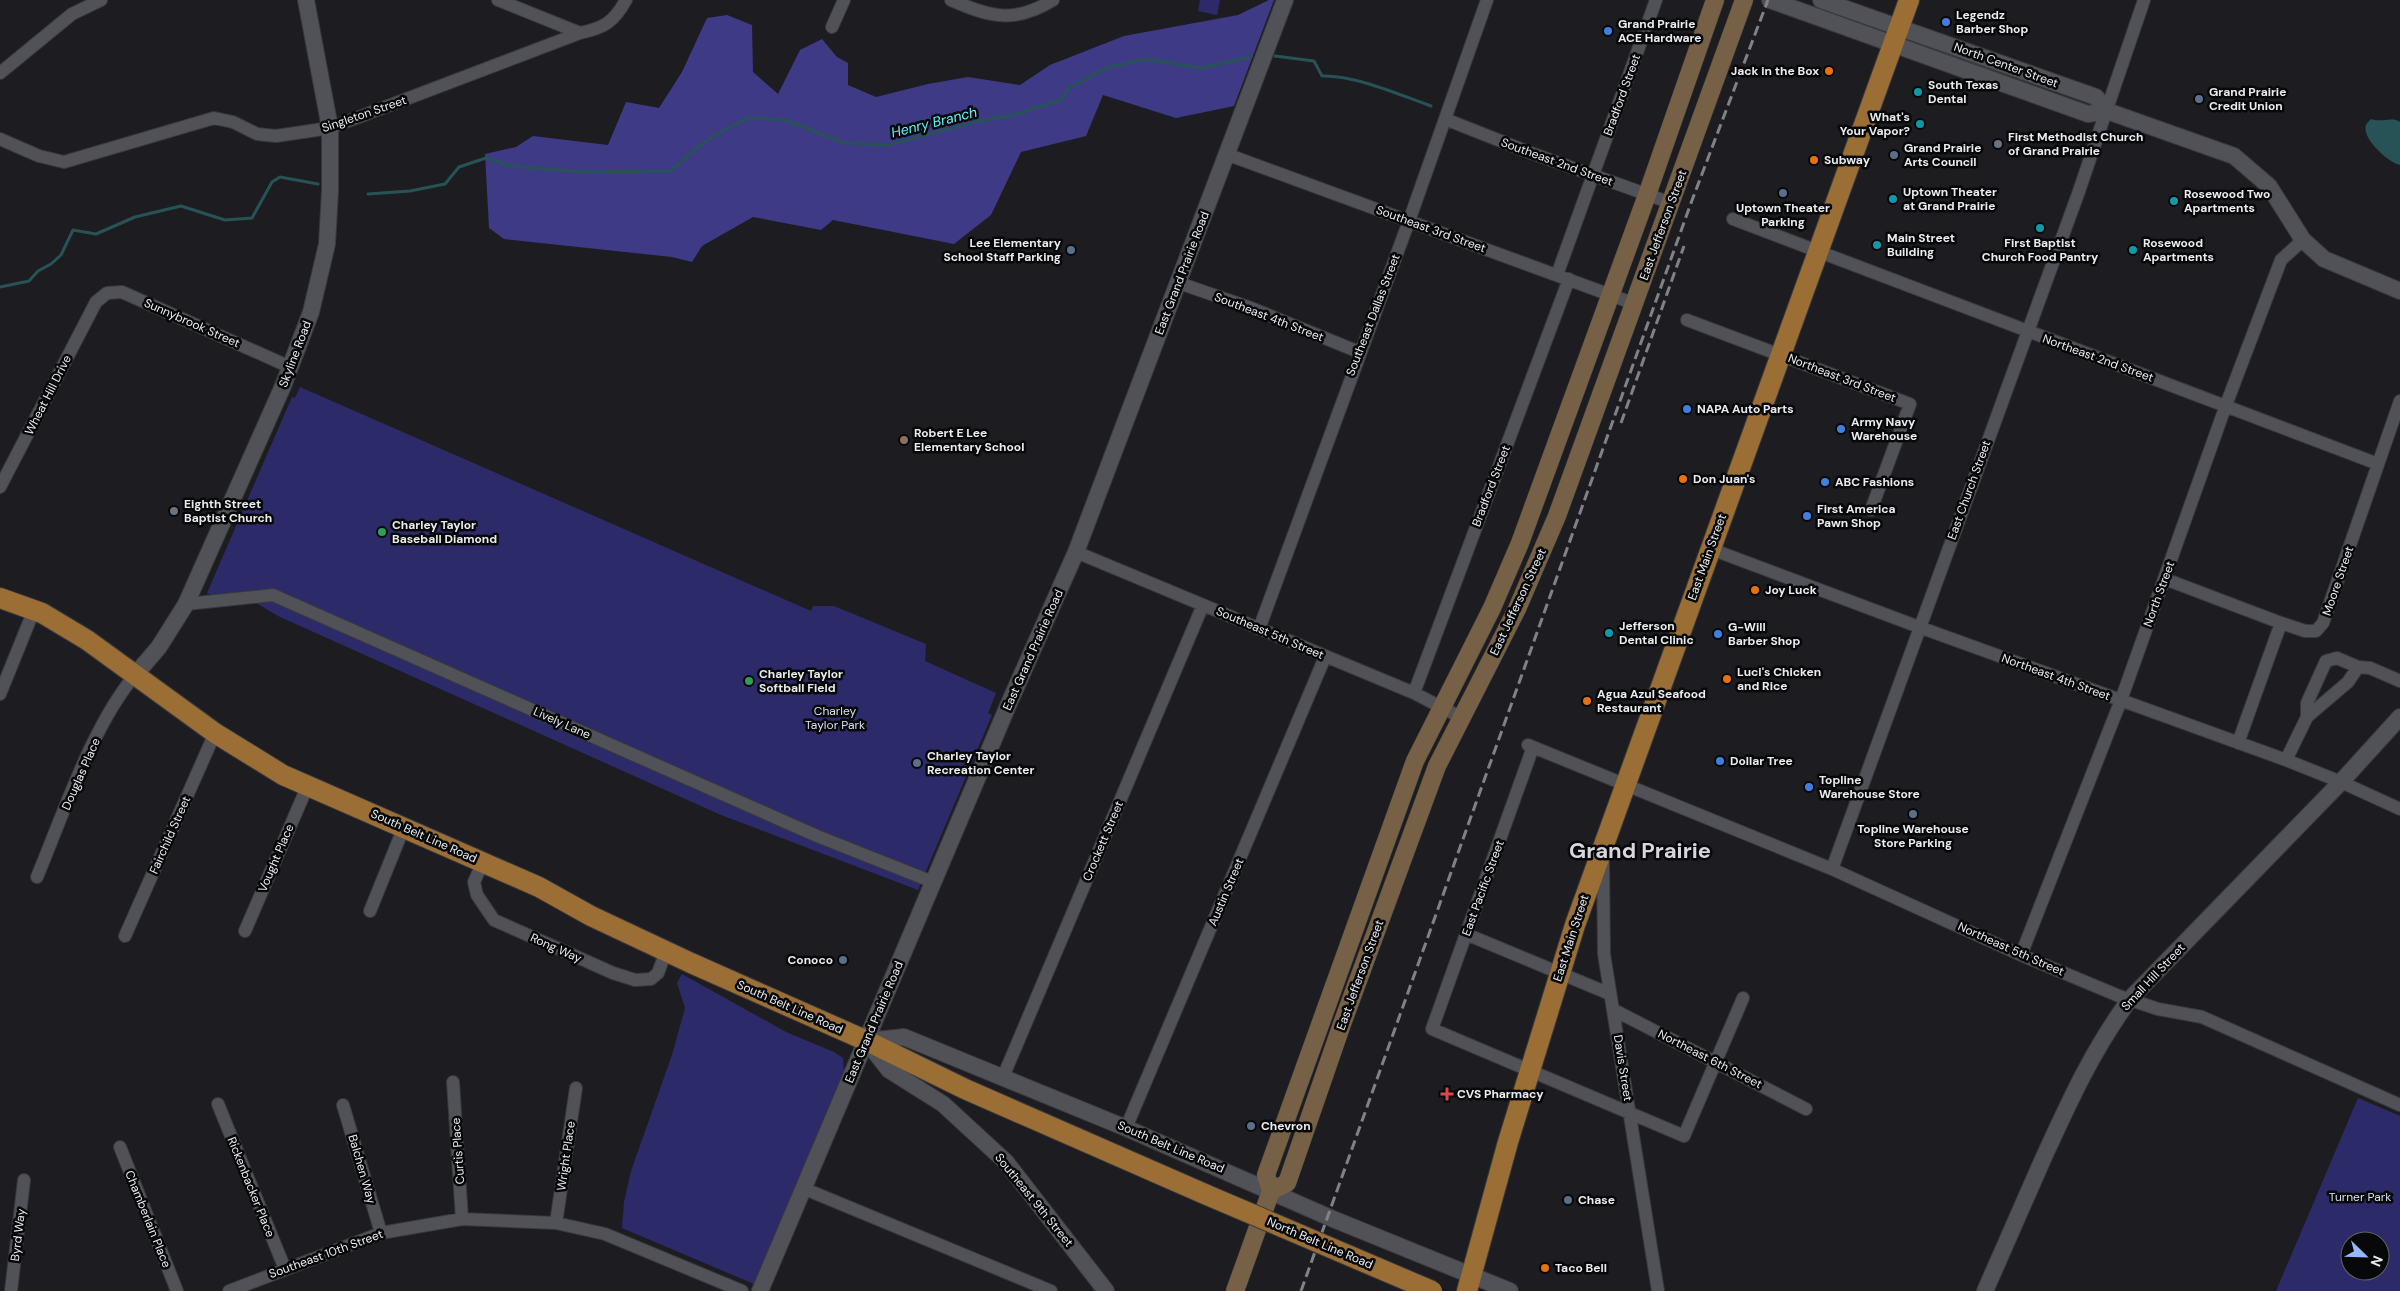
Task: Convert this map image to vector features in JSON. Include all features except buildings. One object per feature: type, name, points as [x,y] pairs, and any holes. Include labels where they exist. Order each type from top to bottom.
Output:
[{"type":"main road","name":"East Jefferson Street","points":[[1235,1291],[1271,1191],[1266,1175],[1415,761],[1440,706],[1492,608],[1528,523],[1647,195],[1715,0]]},
{"type":"main road","name":"East Jefferson Street","points":[[1271,1191],[1287,1183],[1392,886],[1437,766],[1517,609],[1549,536],[1635,304],[1744,0]]},
{"type":"main road","name":"East Main Street","points":[[1468,1283],[1560,972],[1603,845],[1909,0]]},
{"type":"main road","points":[[1587,362],[1610,371]]},
{"type":"main road","points":[[1558,443],[1581,451]]},
{"type":"main road","points":[[1528,523],[1549,536]]},
{"type":"main road","name":"South Belt Line Road","points":[[0,598],[34,610],[88,640],[215,733],[283,775],[539,886],[591,916],[800,1013],[867,1041],[958,1085],[1207,1194]]},
{"type":"main road","points":[[1372,878],[1392,886]]},
{"type":"main road","name":"North Belt Line Road","points":[[1207,1194],[1432,1291]]},
{"type":"street","points":[[0,73],[72,14],[101,0]]},
{"type":"street","name":"Skyline Road","points":[[135,675],[159,647],[186,604],[290,367],[311,312],[327,244],[330,191],[330,128],[306,0]]},
{"type":"street","points":[[498,0],[580,33],[600,29],[614,18],[626,0]]},
{"type":"street","points":[[832,27],[844,0]]},
{"type":"street","points":[[951,0],[997,16],[1021,15],[1053,0]]},
{"type":"street","name":"East Grand Prairie Road","points":[[760,1291],[805,1189],[933,882],[1076,552],[1285,0]]},
{"type":"street","name":"Southeast Dallas Street","points":[[1259,629],[1359,352],[1409,221],[1486,0]]},
{"type":"street","name":"Bradford Street","points":[[1414,694],[1563,277],[1593,175],[1656,0]]},
{"type":"street","points":[[1770,0],[1896,36]]},
{"type":"street","points":[[1821,0],[1896,36]]},
{"type":"street","name":"East Church Street","points":[[1832,868],[2107,111],[2144,0]]},
{"type":"street","name":"Singleton Street","points":[[0,139],[39,156],[64,162],[214,118],[233,122],[257,134],[276,136],[330,128],[580,33]]},
{"type":"street","name":"North Center Street","points":[[1896,36],[2096,97],[2107,111],[2234,156],[2269,186],[2303,240],[2324,259],[2400,291]]},
{"type":"street","name":"Southeast 2nd Street","points":[[1445,119],[1647,195],[1671,202]]},
{"type":"street","name":"Southeast 3rd Street","points":[[1226,154],[1635,304]]},
{"type":"street","points":[[1733,219],[1818,252]]},
{"type":"street","name":"North Street","points":[[2021,955],[2121,700],[2226,405],[2281,260],[2303,240]]},
{"type":"street","name":"Northeast 2nd Street","points":[[1818,252],[2378,464]]},
{"type":"street","name":"Southeast 4th Street","points":[[1179,283],[1251,308],[1359,352]]},
{"type":"street","name":"Sunnybrook Street","points":[[96,302],[107,293],[122,292],[290,367]]},
{"type":"street","name":"Wheat Hill Drive","points":[[0,487],[96,302]]},
{"type":"street","points":[[1687,320],[1781,355]]},
{"type":"street","name":"Northeast 3rd Street","points":[[1781,355],[1910,404],[1871,510]]},
{"type":"street","name":"Moore Street","points":[[2281,622],[2305,631],[2316,632],[2323,623],[2400,401]]},
{"type":"street","name":"Northeast 4th Street","points":[[1710,549],[1919,628],[2286,760],[2341,782],[2400,809]]},
{"type":"street","name":"Southeast 5th Street","points":[[1076,552],[1414,694],[1462,718]]},
{"type":"street","points":[[2165,578],[2281,622],[2238,743]]},
{"type":"street","name":"Lively Lane","points":[[186,604],[273,595],[816,836],[933,882]]},
{"type":"street","name":"Crockett Street","points":[[1003,1077],[1203,605]]},
{"type":"street","points":[[0,694],[34,610]]},
{"type":"street","name":"Austin Street","points":[[1126,1128],[1325,657]]},
{"type":"street","points":[[2307,717],[2307,703],[2326,661],[2337,658],[2358,667],[2370,668],[2400,681]]},
{"type":"street","points":[[2286,760],[2307,717],[2348,682],[2358,667]]},
{"type":"street","name":"Douglas Place","points":[[37,877],[85,763],[118,695],[135,675]]},
{"type":"street","name":"Small Hill Street","points":[[1985,1291],[2086,1066],[2105,1033],[2130,999],[2341,782],[2400,717]]},
{"type":"street","name":"Fairchild Street","points":[[125,936],[215,733]]},
{"type":"street","name":"East Pacific Street","points":[[1530,1070],[1432,1030],[1530,746],[1624,786]]},
{"type":"street","name":"Vought Place","points":[[245,931],[308,785]]},
{"type":"street","name":"Northeast 5th Street","points":[[1624,786],[1832,868],[2021,955],[2119,996],[2158,1009],[2202,1017],[2400,1104]]},
{"type":"street","points":[[370,911],[404,827]]},
{"type":"street","name":"Davis Street","points":[[1603,845],[1604,954],[1658,1291]]},
{"type":"street","name":"Rong Way","points":[[483,862],[474,882],[478,895],[494,920],[613,974],[635,980],[651,979],[658,973],[666,951]]},
{"type":"street","points":[[1466,934],[1610,994]]},
{"type":"street","points":[[1530,1070],[1684,1136],[1743,998]]},
{"type":"street","name":"Northeast 6th Street","points":[[1614,1010],[1717,1061],[1806,1109]]},
{"type":"street","name":"South Belt Line Road","points":[[867,1041],[904,1037],[1126,1128],[1271,1191],[1468,1283]]},
{"type":"street","name":"Southeast 9th Street","points":[[867,1041],[889,1070],[943,1104],[1006,1162],[1103,1290]]},
{"type":"street","name":"Curtis Place","points":[[453,1082],[462,1219]]},
{"type":"street","name":"Wright Place","points":[[556,1224],[576,1088]]},
{"type":"street","name":"Rickenbacker Place","points":[[218,1104],[285,1269]]},
{"type":"street","name":"Balchen Way","points":[[343,1105],[380,1233]]},
{"type":"street","name":"Chamberlain Place","points":[[120,1147],[177,1291]]},
{"type":"street","name":"Byrd Way","points":[[11,1291],[24,1180]]},
{"type":"street","points":[[805,1189],[1051,1291]]},
{"type":"street","name":"Southeast 10th Street","points":[[229,1291],[380,1233],[462,1219],[556,1224],[605,1234],[742,1291]]},
{"type":"street","points":[[1468,1283],[1510,1291]]},
{"type":"green space","points":[[1200,0],[1220,0],[1217,15],[1198,11]]},
{"type":"green space","name":"Charley Taylor Park","points":[[300,387],[811,611],[813,606],[834,606],[926,644],[925,661],[996,693],[988,713],[992,715],[918,890],[721,815],[278,616],[239,593],[219,598],[207,593],[292,397],[295,398]]},
{"type":"green space","points":[[682,974],[786,1032],[834,1052],[843,1058],[844,1073],[754,1284],[622,1228],[624,1202],[631,1171],[672,1055],[685,1008],[677,983]]},
{"type":"green space","name":"Turner Park","points":[[2358,1098],[2400,1116],[2400,1291],[2276,1291]]},
{"type":"shaded area","points":[[1269,0],[1274,0],[1234,106],[1176,118],[1103,95],[1086,136],[1021,152],[991,215],[954,244],[833,220],[821,230],[753,217],[702,246],[692,262],[672,257],[504,239],[489,228],[485,154],[516,147],[533,136],[608,145],[626,102],[659,108],[682,72],[707,18],[727,15],[752,25],[753,72],[778,94],[800,50],[822,39],[837,57],[848,63],[848,85],[876,97],[928,84],[968,77],[1020,85],[1050,65],[1124,36],[1238,15]]},
{"type":"water","points":[[2371,119],[2397,120],[2400,122],[2400,165],[2389,160],[2372,143],[2366,130],[2366,124]]},
{"type":"waterway","name":"Henry Branch","points":[[1275,56],[1314,61],[1322,76],[1363,82],[1431,106]]},
{"type":"waterway","name":"Henry Branch","points":[[368,194],[410,191],[445,184],[459,167],[486,158],[511,166],[584,172],[671,171],[703,143],[726,129],[750,118],[785,120],[845,143],[889,145],[975,122],[1014,115],[1061,100],[1068,89],[1106,68],[1146,59],[1201,68],[1251,57]]},
{"type":"waterway","name":"Henry Branch","points":[[0,287],[29,281],[38,271],[51,264],[61,255],[73,230],[96,234],[135,217],[181,206],[225,220],[252,218],[272,182],[280,177],[318,184]]},
{"type":"railway","points":[[1301,1291],[1691,203],[1768,0]]},
{"type":"railway","points":[[1621,423],[1684,246]]},
{"type":"place","name":"Legendz Barber Shop","points":[[1946,22]]},
{"type":"place","name":"Grand Prairie ACE Hardware","points":[[1608,31]]},
{"type":"place","name":"Jack in the Box","points":[[1829,71]]},
{"type":"place","name":"South Texas Dental","points":[[1918,92]]},
{"type":"place","name":"Grand Prairie Credit Union","points":[[2199,99]]},
{"type":"place","name":"What's Your Vapor?","points":[[1920,124]]},
{"type":"place","name":"First Methodist Church of Grand Prairie","points":[[1998,144]]},
{"type":"place","name":"Grand Prairie Arts Council","points":[[1894,155]]},
{"type":"place","name":"Subway","points":[[1814,160]]},
{"type":"place","name":"Uptown Theater Parking","points":[[1783,193]]},
{"type":"place","name":"Uptown Theater at Grand Prairie","points":[[1893,199]]},
{"type":"place","name":"Rosewood Two Apartments","points":[[2174,201]]},
{"type":"place","name":"First Baptist Church Food Pantry","points":[[2040,228]]},
{"type":"place","name":"Main Street Building","points":[[1877,245]]},
{"type":"place","name":"Lee Elementary School Staff Parking","points":[[1071,250]]},
{"type":"place","name":"Rosewood Apartments","points":[[2133,250]]},
{"type":"place","name":"NAPA Auto Parts","points":[[1687,409]]},
{"type":"place","name":"Army Navy Warehouse","points":[[1841,429]]},
{"type":"place","name":"Robert E Lee Elementary School","points":[[904,440]]},
{"type":"place","name":"Don Juan's","points":[[1683,479]]},
{"type":"place","name":"ABC Fashions","points":[[1825,482]]},
{"type":"place","name":"Eighth Street Baptist Church","points":[[174,511]]},
{"type":"place","name":"First America Pawn Shop","points":[[1807,516]]},
{"type":"place","name":"Charley Taylor Baseball Diamond","points":[[382,532]]},
{"type":"place","name":"Joy Luck","points":[[1755,590]]},
{"type":"place","name":"Jefferson Dental Clinic","points":[[1609,633]]},
{"type":"place","name":"G-Will Barber Shop","points":[[1718,634]]},
{"type":"place","name":"Luci's Chicken and Rice","points":[[1727,679]]},
{"type":"place","name":"Charley Taylor Softball Field","points":[[749,681]]},
{"type":"place","name":"Agua Azul Seafood Restaurant","points":[[1587,701]]},
{"type":"place","name":"Dollar Tree","points":[[1720,761]]},
{"type":"place","name":"Charley Taylor Recreation Center","points":[[917,763]]},
{"type":"place","name":"Topline Warehouse Store","points":[[1809,787]]},
{"type":"place","name":"Topline Warehouse Store Parking","points":[[1913,814]]},
{"type":"place","name":"Conoco","points":[[843,960]]},
{"type":"place","name":"CVS Pharmacy","points":[[1447,1094]]},
{"type":"place","name":"Chevron","points":[[1251,1126]]},
{"type":"place","name":"Chase","points":[[1568,1200]]},
{"type":"place","name":"Taco Bell","points":[[1545,1268]]},
{"type":"district","name":"Grand Prairie","points":[[1640,850]]}]
